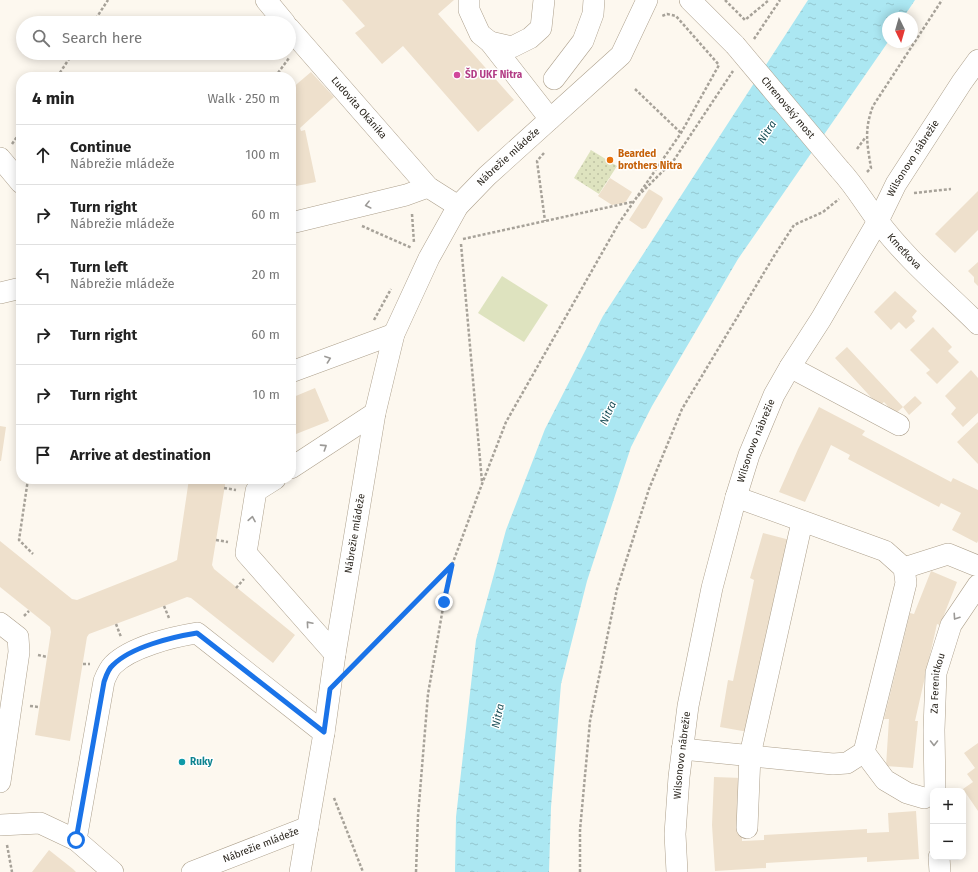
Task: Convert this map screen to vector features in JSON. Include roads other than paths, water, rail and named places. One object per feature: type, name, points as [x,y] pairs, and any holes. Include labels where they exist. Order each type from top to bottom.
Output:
[{"type":"street","points":[[266,0],[279,16]]},
{"type":"street","points":[[469,0],[469,10],[480,34],[490,42],[550,119]]},
{"type":"street","points":[[490,42],[512,47],[530,38],[541,28],[544,0]]},
{"type":"street","points":[[554,79],[583,41],[593,14],[594,0]]},
{"type":"street","name":"Nábrežie mládeže","points":[[300,872],[375,413],[394,334],[429,258],[458,206],[487,176],[621,55],[647,0]]},
{"type":"street","name":"Chrenovský most","points":[[690,0],[744,43],[840,170]]},
{"type":"street","name":"Ľudovíta Okánika","points":[[296,36],[428,187],[458,206]]},
{"type":"street","name":"Wilsonovo nábrežie","points":[[677,872],[675,834],[679,777],[688,706],[712,588],[736,497],[749,455],[774,395],[790,366],[821,319],[878,221],[896,184],[978,60]]},
{"type":"street","points":[[0,158],[16,177]]},
{"type":"street","name":"Kmeťkova","points":[[840,170],[854,185],[878,221],[902,250],[978,324]]},
{"type":"street","points":[[296,222],[406,196],[428,187]]},
{"type":"street","points":[[0,293],[16,289]]},
{"type":"street","points":[[296,370],[394,334]]},
{"type":"street","points":[[790,366],[899,425]]},
{"type":"street","points":[[296,465],[375,413]]},
{"type":"street","points":[[267,484],[256,491],[246,553],[335,654]]},
{"type":"street","points":[[682,749],[833,764],[847,764],[864,752],[906,583],[904,568],[885,551],[736,497]]},
{"type":"street","points":[[747,828],[750,755],[802,522]]},
{"type":"street","points":[[904,568],[948,554],[975,564]]},
{"type":"street","name":"Za Ferenitkou","points":[[929,794],[934,730],[936,673],[951,625],[978,585]]},
{"type":"street","points":[[0,623],[18,637],[19,652],[0,782]]},
{"type":"street","points":[[76,840],[104,682],[111,666],[128,654],[176,636],[197,633],[324,732]]},
{"type":"street","points":[[864,752],[885,780],[907,793],[929,794]]},
{"type":"street","points":[[2,825],[40,823],[76,840],[113,872]]},
{"type":"street","name":"Nábrežie mládeže","points":[[192,872],[308,828]]},
{"type":"street","points":[[939,860],[940,872]]},
{"type":"water","name":"Nitra","points":[[808,0],[915,0],[907,12],[882,12],[882,48],[884,48],[738,259],[652,406],[631,447],[587,581],[561,684],[551,807],[549,872],[455,872],[456,817],[476,640],[506,530],[545,429],[603,316]]},
{"type":"place","name":"ŠD UKF Nitra","points":[[457,75]]},
{"type":"place","name":"Bearded brothers Nitra","points":[[610,160]]},
{"type":"place","name":"Ruky","points":[[182,762]]}]
